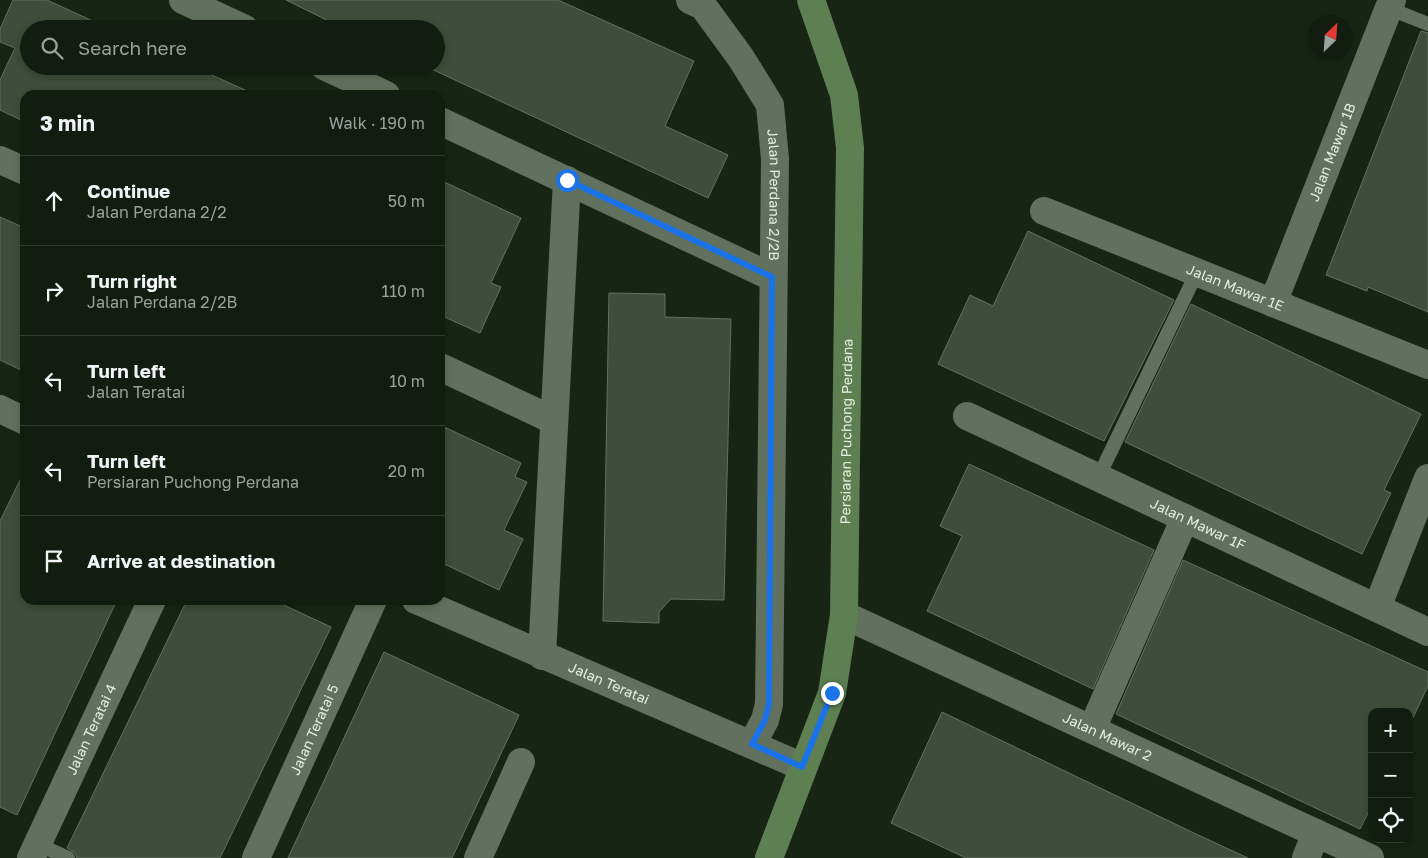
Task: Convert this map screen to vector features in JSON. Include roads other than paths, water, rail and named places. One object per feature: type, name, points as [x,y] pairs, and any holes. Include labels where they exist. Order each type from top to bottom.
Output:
[{"type":"street","name":"Jalan Perdana 2/2B","points":[[690,0],[703,6],[741,58],[770,105],[775,159],[772,277],[769,704],[765,720],[752,744]]},
{"type":"street","name":"Persiaran Puchong Perdana","points":[[769,858],[802,767],[832,693],[844,615],[850,148],[844,95],[812,0]]},
{"type":"street","points":[[199,3],[229,20]]},
{"type":"street","name":"Jalan Mawar 1B","points":[[1273,303],[1390,4]]},
{"type":"street","points":[[343,75],[375,90]]},
{"type":"street","points":[[445,123],[772,277]]},
{"type":"street","points":[[0,160],[20,169]]},
{"type":"street","points":[[542,656],[567,180]]},
{"type":"street","name":"Jalan Mawar 1E","points":[[1044,211],[1428,366]]},
{"type":"street","points":[[445,369],[553,420]]},
{"type":"street","name":"Jalan Mawar 1F","points":[[967,416],[1428,632]]},
{"type":"street","points":[[1377,608],[1428,478]]},
{"type":"street","points":[[1092,730],[1185,518]]},
{"type":"street","name":"Jalan Teratai 4","points":[[34,851],[150,605]]},
{"type":"street","name":"Jalan Teratai 5","points":[[256,858],[371,605]]},
{"type":"street","name":"Jalan Teratai","points":[[427,605],[802,767]]},
{"type":"street","name":"Jalan Mawar 2","points":[[844,615],[1370,858]]},
{"type":"street","points":[[478,858],[521,762]]},
{"type":"street","points":[[1306,858],[1316,833]]},
{"type":"lane","points":[[1390,4],[1428,24]]},
{"type":"lane","points":[[1098,478],[1197,272]]},
{"type":"lane","points":[[34,851],[68,858]]}]
